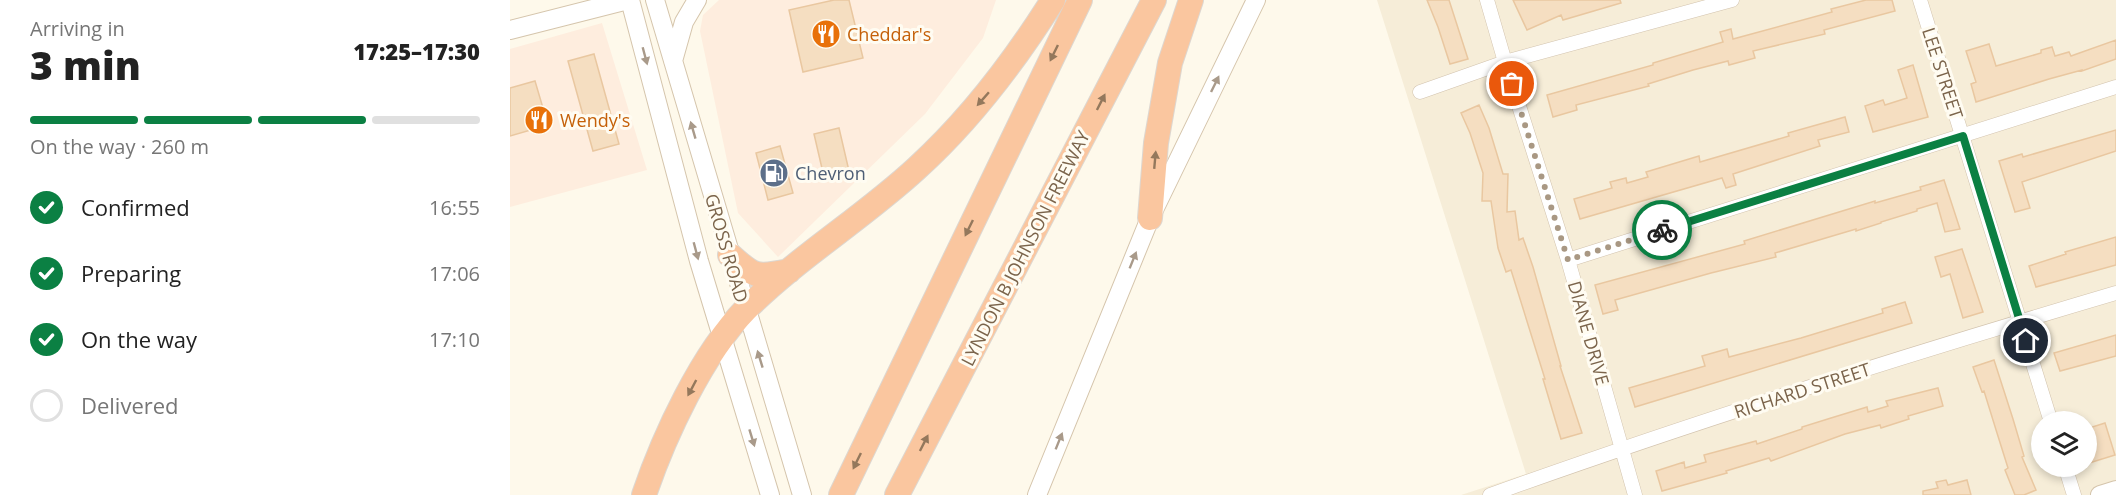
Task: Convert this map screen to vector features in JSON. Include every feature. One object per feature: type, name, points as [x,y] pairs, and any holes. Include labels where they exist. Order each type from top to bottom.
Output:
[{"type":"highway","points":[[644,495],[683,405],[702,370],[722,338],[745,310],[789,271],[916,169],[959,128],[994,87],[1053,0]]},
{"type":"highway","points":[[841,495],[1080,0]]},
{"type":"highway","name":"LYNDON B JOHNSON FREEWAY","points":[[897,495],[1154,0]]},
{"type":"highway","points":[[1150,218],[1156,143],[1170,63],[1191,0]]},
{"type":"highway","points":[[730,255],[748,272],[764,276],[789,271]]},
{"type":"main road","points":[[510,30],[629,0]]},
{"type":"main road","name":"GROSS ROAD","points":[[629,0],[681,195],[770,495]]},
{"type":"main road","name":"GROSS ROAD","points":[[655,0],[745,310],[802,495]]},
{"type":"main road","points":[[673,61],[684,22],[697,0]]},
{"type":"main road","points":[[1037,495],[1150,218],[1256,0]]},
{"type":"main road","points":[[681,195],[710,186]]},
{"type":"main road","points":[[2100,495],[2116,490]]},
{"type":"street","name":"DIANE DRIVE","points":[[1487,0],[1568,260],[1635,495]]},
{"type":"street","points":[[1420,92],[1505,62],[1732,0]]},
{"type":"street","name":"LEE STREET","points":[[1920,0],[2048,411]]},
{"type":"street","points":[[1568,260],[2116,87]]},
{"type":"street","name":"RICHARD STREET","points":[[1490,495],[1622,447],[2020,321],[2116,293]]},
{"type":"street","points":[[2068,477],[2074,495]]},
{"type":"shaded area","points":[[719,0],[996,0],[983,38],[925,114],[778,257],[738,213],[700,31],[703,15]]},
{"type":"shaded area","points":[[1377,0],[2116,0],[2116,495],[1461,495],[1526,474]]},
{"type":"shaded area","points":[[602,23],[647,170],[510,207],[510,49]]},
{"type":"building","name":"Cheddar's","points":[[834,0],[849,0],[863,58],[803,72],[789,10]]},
{"type":"building","points":[[1427,0],[1449,0],[1468,59],[1450,64]]},
{"type":"building","points":[[1513,0],[1620,0],[1621,3],[1563,20],[1561,15],[1527,30]]},
{"type":"building","points":[[1866,0],[1892,0],[1895,11],[1824,30],[1825,34],[1753,51],[1755,58],[1729,65],[1728,61],[1693,70],[1648,84],[1649,86],[1576,105],[1577,110],[1553,117],[1547,95],[1653,65],[1653,63],[1723,42],[1720,32],[1731,29],[1733,39],[1832,12],[1831,9]]},
{"type":"building","points":[[2116,40],[2116,59],[1976,102],[1971,84],[1976,82],[1966,51],[1989,44],[1996,66],[2041,53],[2041,50],[2052,47],[2055,56],[2069,52],[2071,56]]},
{"type":"building","points":[[594,54],[619,144],[593,151],[568,61]]},
{"type":"building","points":[[1913,65],[1928,117],[1873,132],[1865,106],[1883,100],[1885,105],[1907,98],[1898,70]]},
{"type":"building","points":[[535,81],[548,125],[510,136],[510,88]]},
{"type":"building","points":[[1479,105],[1489,128],[1503,174],[1508,174],[1507,212],[1515,211],[1519,240],[1523,238],[1533,267],[1560,366],[1582,433],[1561,439],[1511,270],[1506,272],[1498,248],[1491,201],[1482,201],[1483,173],[1461,113]]},
{"type":"building","points":[[1845,117],[1849,132],[1818,140],[1820,146],[1733,174],[1736,185],[1726,188],[1722,178],[1580,219],[1574,199],[1612,188],[1610,182],[1626,178],[1627,183],[1648,177],[1646,172],[1699,156],[1700,162]]},
{"type":"building","points":[[839,128],[849,171],[824,177],[814,134]]},
{"type":"building","points":[[2116,130],[2116,151],[2022,182],[2030,208],[2015,212],[1999,161],[2022,154],[2023,157]]},
{"type":"building","name":"Chevron","points":[[780,146],[793,193],[768,200],[756,153]]},
{"type":"building","points":[[1944,180],[1960,229],[1945,232],[1937,203],[1856,231],[1856,229],[1775,253],[1776,257],[1615,300],[1618,310],[1603,314],[1595,285],[1745,244],[1744,241],[1875,201],[1875,203],[1921,190],[1920,187]]},
{"type":"building","points":[[2116,237],[2116,265],[2036,287],[2029,266],[2066,254],[2065,252]]},
{"type":"building","points":[[1962,249],[1983,312],[1963,318],[1950,274],[1941,277],[1935,257]]},
{"type":"building","points":[[1905,302],[1912,323],[1635,407],[1629,388],[1705,366],[1702,356],[1727,349],[1729,357],[1801,338],[1883,313],[1882,309]]},
{"type":"building","points":[[2116,335],[2116,356],[2060,371],[2054,353]]},
{"type":"building","points":[[1994,360],[2024,456],[2022,457],[2036,490],[2024,495],[2015,495],[2005,470],[2008,468],[1984,391],[1982,392],[1973,367]]},
{"type":"building","points":[[1938,388],[1943,406],[1908,416],[1909,419],[1881,428],[1880,425],[1845,434],[1771,461],[1769,458],[1726,471],[1727,473],[1662,491],[1656,471],[1684,462],[1685,468],[1706,462],[1704,455],[1756,441],[1757,444],[1831,418],[1867,407],[1868,412],[1888,406],[1886,401]]},
{"type":"building","points":[[2105,423],[2115,455],[2097,461],[2097,426]]},
{"type":"building","points":[[1946,480],[1948,485],[1967,480],[1971,495],[1923,495],[1923,491],[1938,488],[1936,482]]},
{"type":"way so far","points":[[1512,84],[1568,260],[1662,230]]},
{"type":"place","name":"Cheddar's","points":[[826,34]]},
{"type":"place","name":"Wendy's","points":[[539,120]]},
{"type":"place","name":"Chevron","points":[[774,173]]},
{"type":"route","points":[[1662,230],[1963,136],[2026,341]]}]
